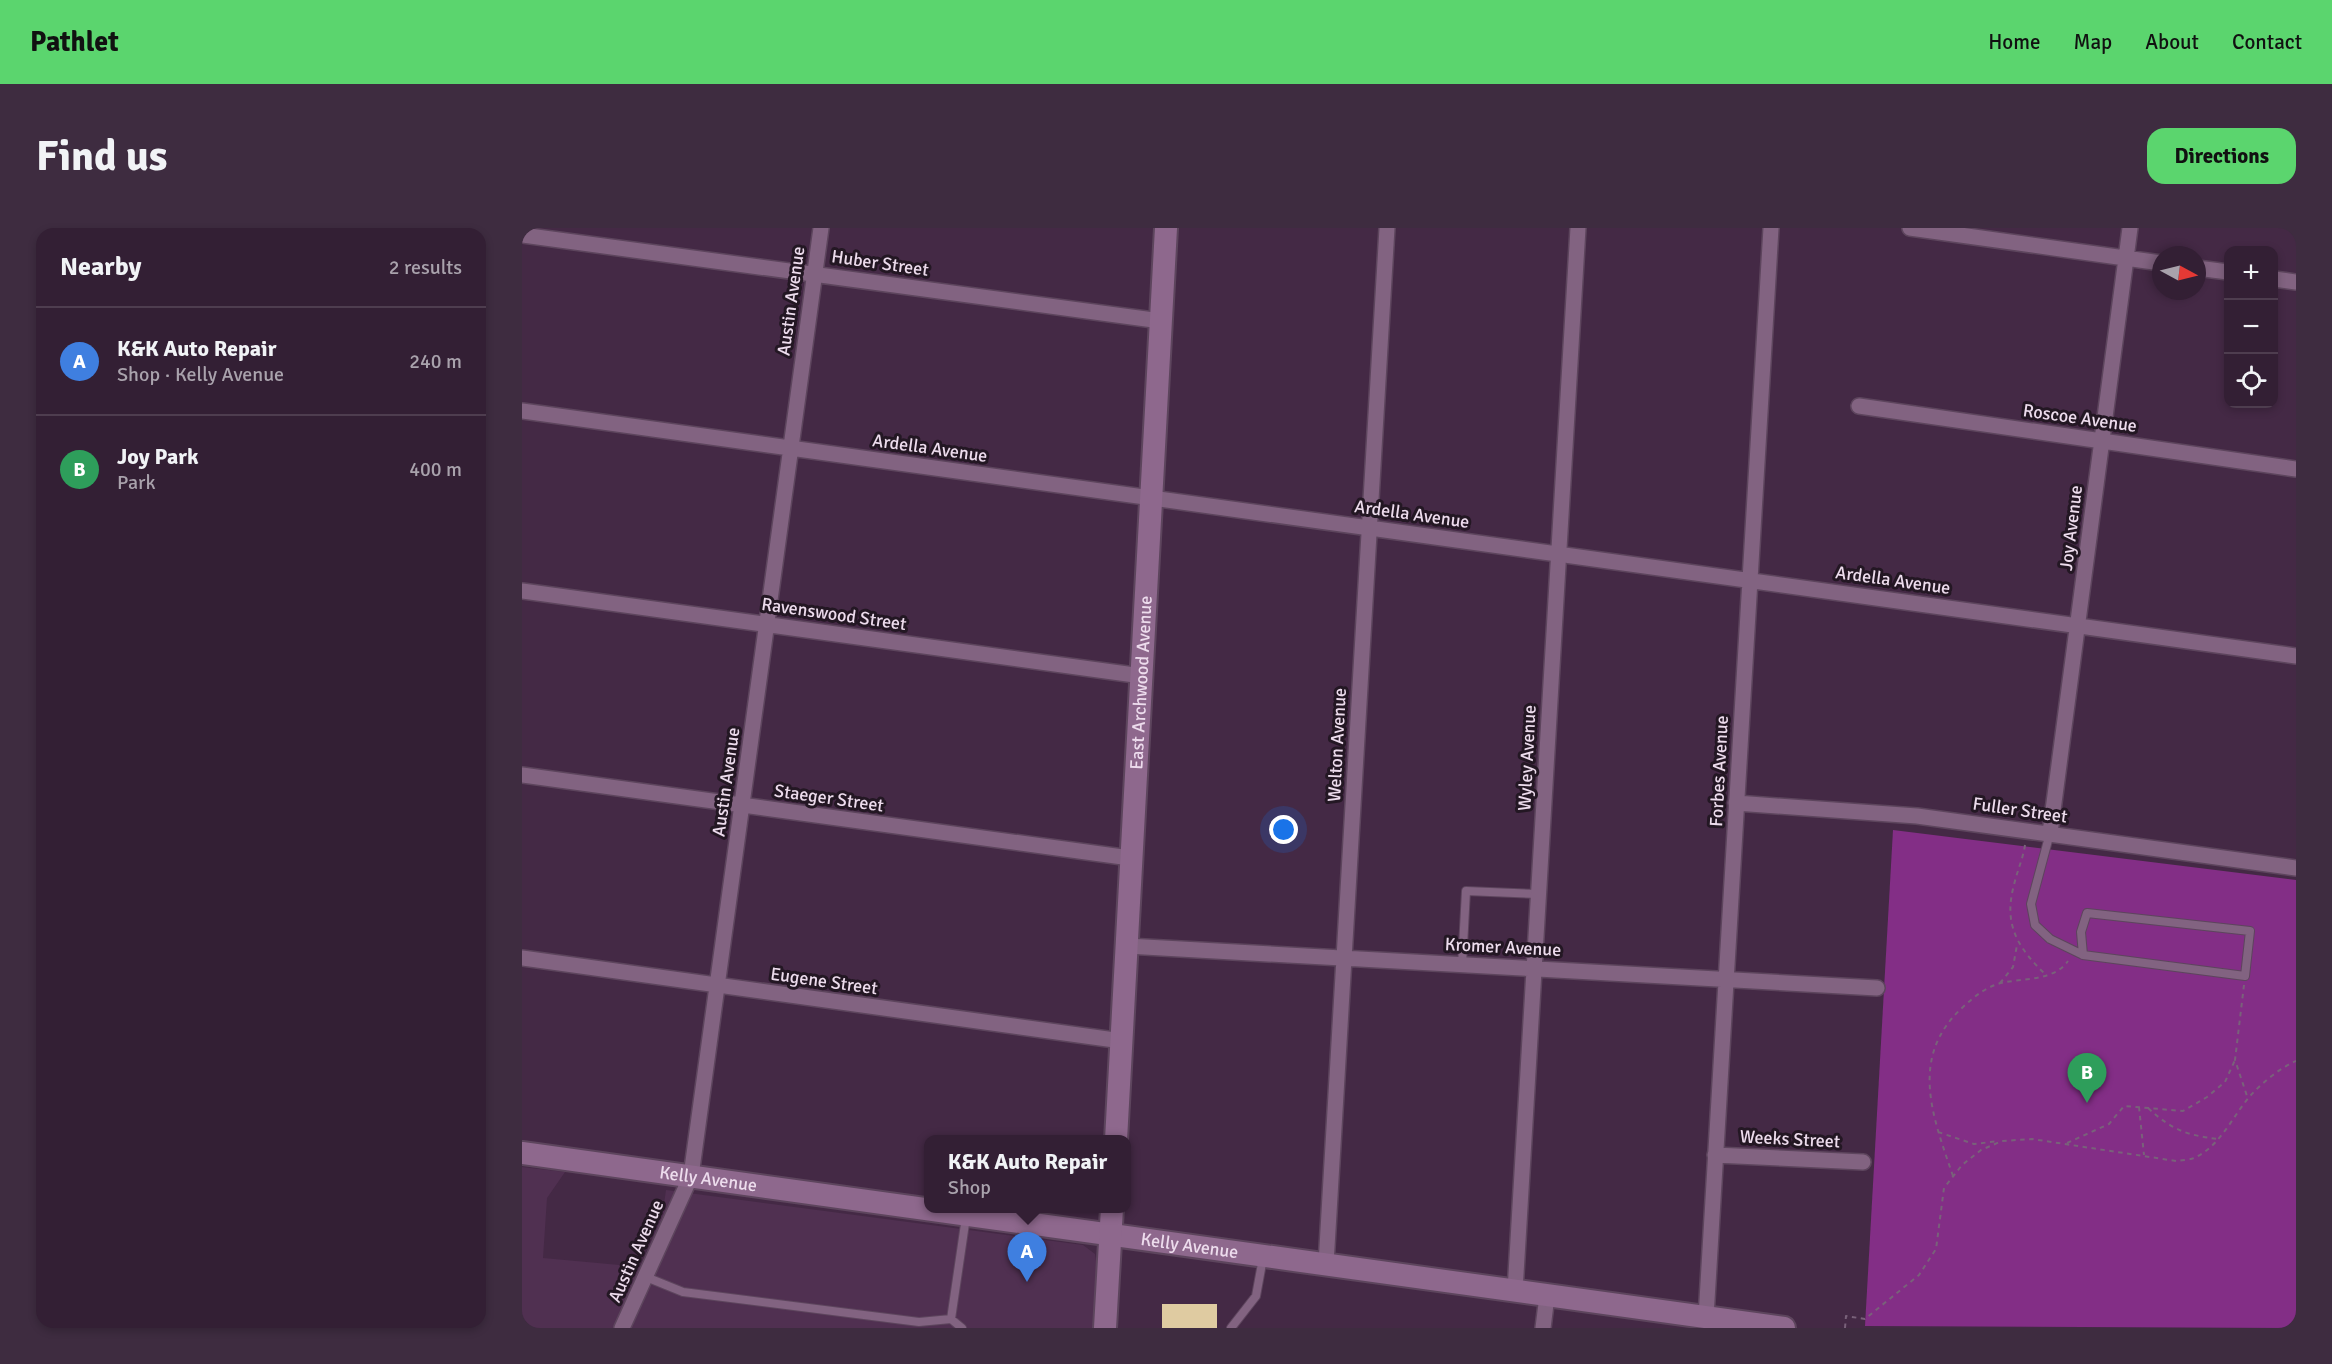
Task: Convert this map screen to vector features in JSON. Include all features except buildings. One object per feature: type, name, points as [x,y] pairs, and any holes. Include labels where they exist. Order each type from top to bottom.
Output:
[{"type":"main road","name":"East Archwood Avenue","points":[[1116,1135],[1166,228]]},
{"type":"main road","name":"Kelly Avenue","points":[[522,1153],[924,1210]]},
{"type":"main road","name":"Kelly Avenue","points":[[945,1213],[1784,1328]]},
{"type":"main road","points":[[1106,1328],[1112,1213]]},
{"type":"street","name":"Austin Avenue","points":[[622,1328],[691,1176],[821,228]]},
{"type":"street","name":"Welton Avenue","points":[[1326,1264],[1386,228]]},
{"type":"street","name":"Wyley Avenue","points":[[1515,1291],[1578,228]]},
{"type":"street","name":"Forbes Avenue","points":[[1706,1317],[1771,228]]},
{"type":"street","points":[[1910,228],[1967,232],[2152,262]]},
{"type":"street","name":"Joy Avenue","points":[[2050,833],[2130,228]]},
{"type":"street","name":"Huber Street","points":[[522,235],[1161,321]]},
{"type":"street","points":[[2206,269],[2224,271]]},
{"type":"street","points":[[2278,280],[2296,282]]},
{"type":"street","name":"Roscoe Avenue","points":[[1859,406],[2296,469]]},
{"type":"street","name":"Ardella Avenue","points":[[522,411],[2296,656]]},
{"type":"street","name":"Ravenswood Street","points":[[522,591],[1142,676]]},
{"type":"street","name":"Staeger Street","points":[[522,775],[1130,858]]},
{"type":"street","name":"Fuller Street","points":[[1736,803],[1873,811],[2050,833],[2296,868]]},
{"type":"street","name":"Kromer Avenue","points":[[1127,946],[1876,988]]},
{"type":"street","name":"Eugene Street","points":[[522,958],[1122,1041]]},
{"type":"street","name":"Weeks Street","points":[[1715,1155],[1863,1162]]},
{"type":"street","points":[[1543,1328],[1547,1296]]},
{"type":"lane","points":[[2050,833],[2031,904],[2035,925],[2050,939],[2079,953],[2245,976],[2250,931],[2087,913],[2081,932],[2079,953]]},
{"type":"lane","points":[[1462,965],[1466,891],[1538,894]]},
{"type":"lane","points":[[951,1319],[966,1216]]},
{"type":"lane","points":[[1231,1328],[1256,1296],[1264,1256]]},
{"type":"lane","points":[[646,1277],[683,1292],[705,1296],[919,1322],[951,1319],[962,1328]]},
{"type":"path","points":[[2000,983],[2013,967],[2018,943]]},
{"type":"path","points":[[1953,1176],[1931,1110],[1930,1066],[1938,1038],[1958,1012],[1990,986],[2047,976],[2063,969],[2079,953]]},
{"type":"path","points":[[2066,1144],[2109,1124],[2124,1106],[2183,1111],[2207,1097],[2225,1082],[2235,1060],[2245,976]]},
{"type":"path","points":[[2235,1060],[2248,1099]]},
{"type":"path","points":[[1938,1132],[1974,1144],[2032,1138],[2176,1161],[2193,1158],[2218,1139],[2248,1099],[2287,1065],[2296,1061]]},
{"type":"path","points":[[2139,1107],[2145,1156]]},
{"type":"path","points":[[2148,1108],[2166,1124],[2188,1135],[2218,1139]]},
{"type":"path","points":[[1845,1328],[1846,1316],[1865,1319],[1919,1275],[1936,1249],[1944,1188],[1962,1165],[1981,1150],[2002,1141]]},
{"type":"shaded area","points":[[1893,830],[2296,880],[2296,1328],[1865,1326]]},
{"type":"shaded area","points":[[522,1167],[565,1172],[547,1198],[543,1258],[641,1267],[663,1211],[666,1190],[1083,1245],[1095,1254],[1097,1267],[1093,1328],[522,1328]]},
{"type":"place","name":"Joy Park","points":[[2087,1103]]},
{"type":"place","name":"K&K Auto Repair","points":[[1027,1282]]}]
